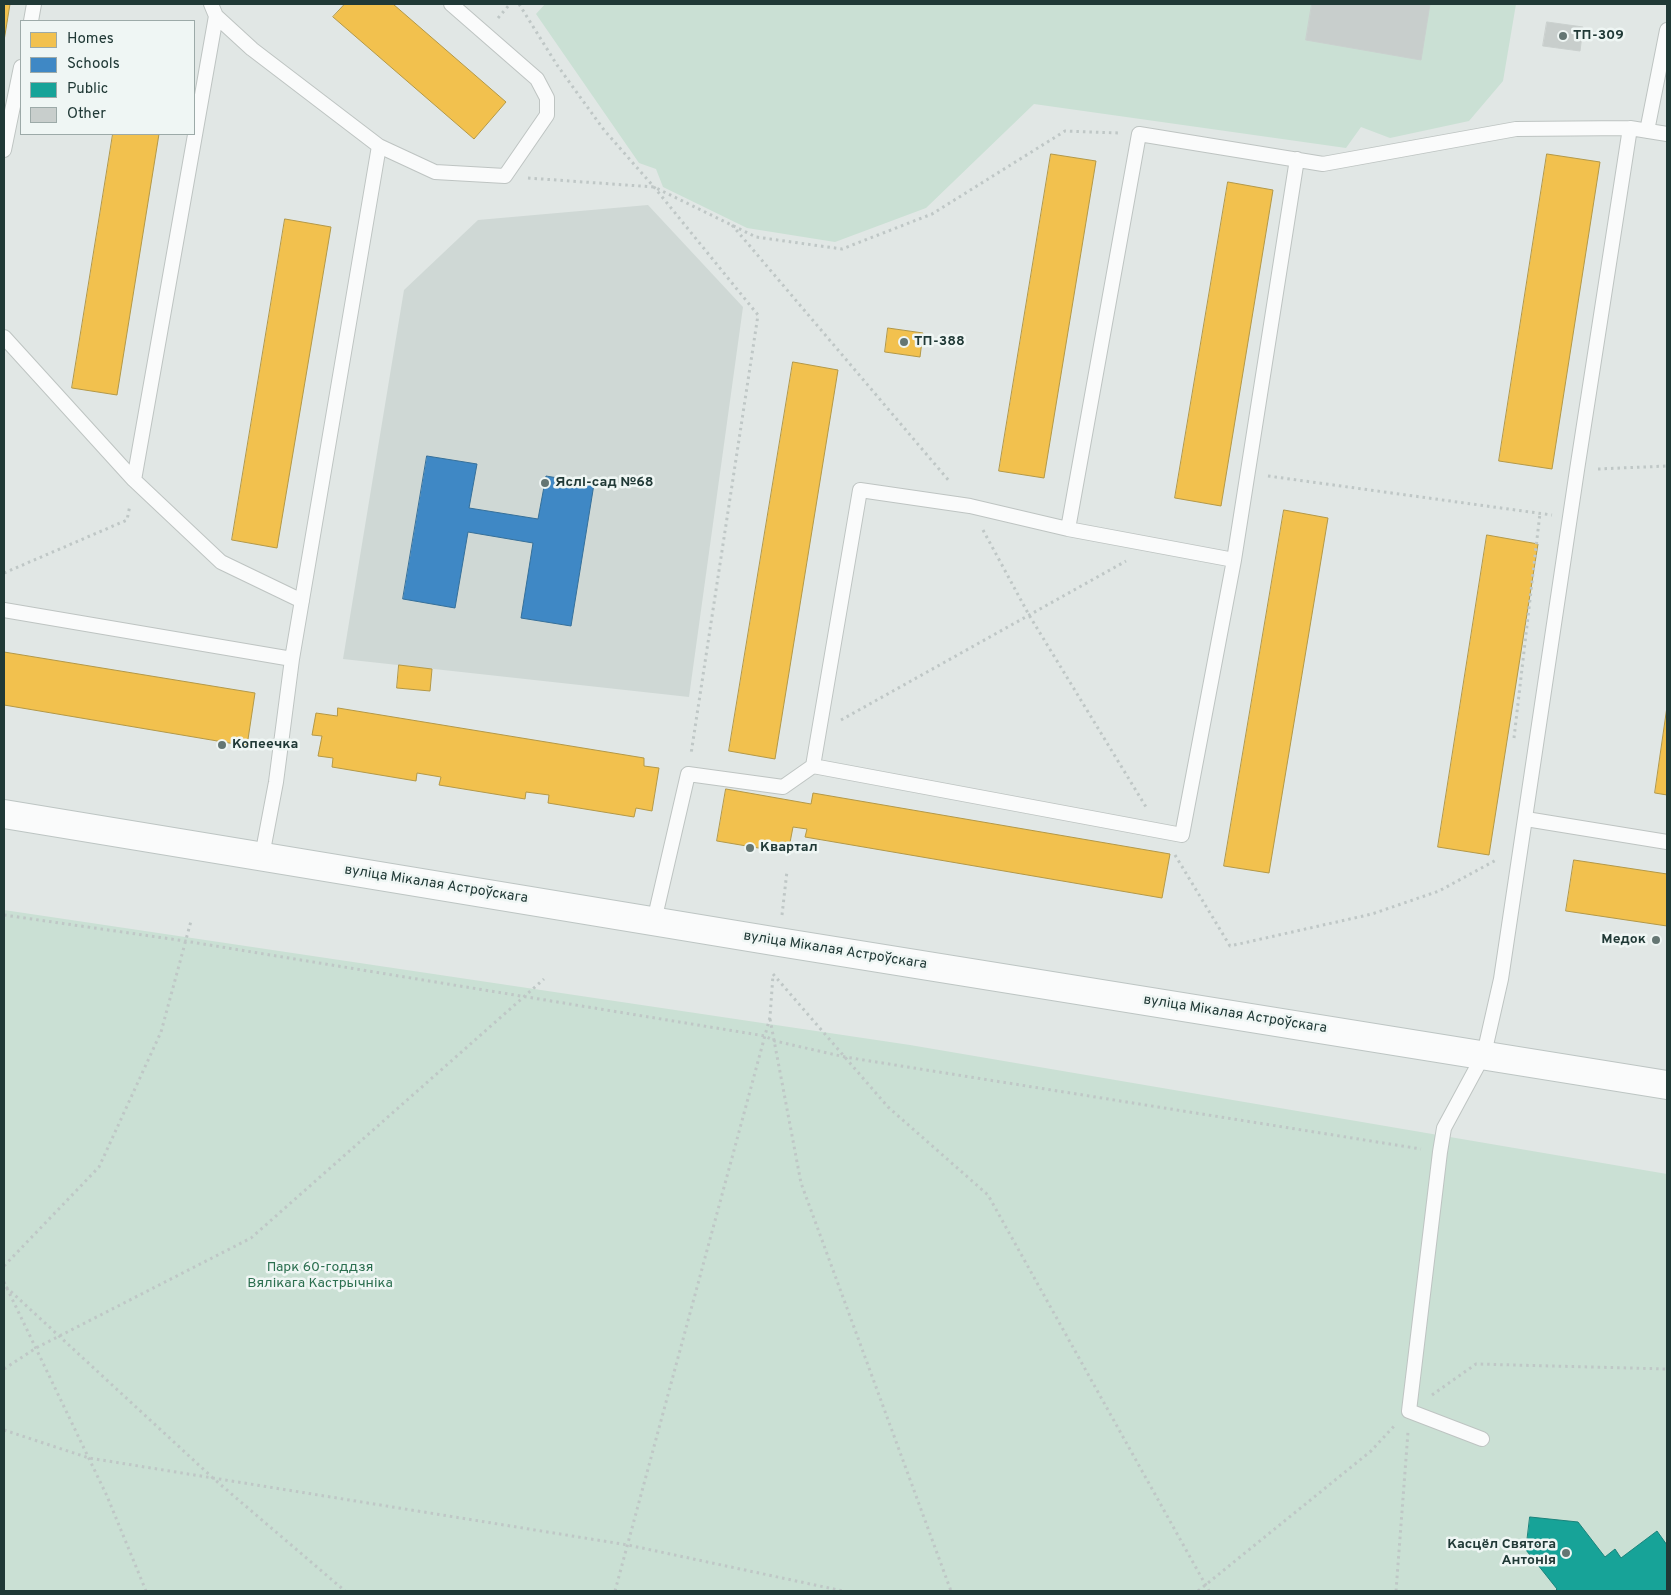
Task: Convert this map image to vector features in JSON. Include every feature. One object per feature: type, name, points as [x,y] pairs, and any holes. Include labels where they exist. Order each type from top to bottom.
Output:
[{"type":"main road","name":"вуліца Мікалая Астроўскага","points":[[4,814],[779,942],[1484,1054],[1667,1085]]},
{"type":"lane","points":[[31,20],[34,4]]},
{"type":"lane","points":[[214,10],[252,49],[379,146],[435,172],[505,176],[547,115],[547,98],[536,79],[451,4]]},
{"type":"lane","points":[[195,122],[214,10]]},
{"type":"lane","points":[[1647,131],[1667,30]]},
{"type":"lane","points":[[4,150],[20,72]]},
{"type":"lane","points":[[1482,1440],[1409,1411],[1444,1128],[1484,1054],[1501,979],[1630,128]]},
{"type":"lane","points":[[1068,528],[1139,134],[1323,164],[1516,129],[1630,128],[1667,134]]},
{"type":"lane","points":[[134,480],[193,135]]},
{"type":"lane","points":[[262,856],[276,782],[292,659],[379,146]]},
{"type":"lane","points":[[654,920],[688,774],[783,787],[813,766],[1182,835],[1234,560],[1297,160]]},
{"type":"lane","points":[[4,337],[134,480],[222,562],[302,601]]},
{"type":"lane","points":[[813,766],[860,490],[970,506],[1068,528],[1234,560]]},
{"type":"lane","points":[[4,610],[292,659]]},
{"type":"lane","points":[[1526,819],[1667,842]]},
{"type":"path","points":[[519,4],[557,65],[604,130],[654,187],[758,315],[688,774]]},
{"type":"path","points":[[505,176],[654,187],[756,237],[842,250],[932,214],[1065,131],[1139,134]]},
{"type":"path","points":[[732,225],[970,506],[1029,615],[1230,946],[1372,914],[1439,891],[1500,858]]},
{"type":"path","points":[[1577,470],[1667,466]]},
{"type":"path","points":[[1248,474],[1570,518]]},
{"type":"path","points":[[4,574],[128,520],[134,480]]},
{"type":"path","points":[[1514,739],[1540,513]]},
{"type":"path","points":[[818,732],[1155,545]]},
{"type":"path","points":[[782,923],[786,871]]},
{"type":"path","points":[[4,914],[185,941],[523,996],[764,1036],[774,1041],[845,1057],[1440,1152]]},
{"type":"path","points":[[4,1266],[99,1167],[161,1032],[191,921]]},
{"type":"path","points":[[616,1591],[770,1016],[774,974],[888,1107],[988,1195],[1209,1591]]},
{"type":"path","points":[[4,1369],[36,1348],[251,1238],[544,979]]},
{"type":"path","points":[[770,1016],[802,1183],[950,1591]]},
{"type":"path","points":[[4,1282],[107,1496],[146,1591]]},
{"type":"path","points":[[6,1287],[214,1478],[345,1591]]},
{"type":"path","points":[[1198,1591],[1371,1451],[1409,1411],[1476,1364],[1667,1369]]},
{"type":"path","points":[[1396,1591],[1409,1411]]},
{"type":"path","points":[[4,1430],[89,1458],[628,1545],[843,1591]]},
{"type":"shaded area","name":"Яслі-сад №68","points":[[648,205],[743,307],[689,697],[343,659],[404,290],[478,220]]},
{"type":"green space","points":[[545,4],[1516,4],[1503,81],[1469,121],[1390,138],[1361,127],[1346,148],[1034,104],[926,208],[835,242],[747,228],[663,187],[656,169],[639,163],[536,14]]},
{"type":"green space","name":"Парк 60-годдзя Вялікага Кастрычніка","points":[[4,910],[910,1045],[1667,1174],[1667,1591],[4,1591]]},
{"type":"building: Homes","points":[[4,4],[10,4],[4,41]]},
{"type":"building: Homes","points":[[345,4],[393,4],[506,102],[474,139],[333,17]]},
{"type":"building: Homes","points":[[113,135],[159,135],[117,395],[72,388]]},
{"type":"building: Homes","points":[[1051,154],[1096,161],[1044,478],[999,471]]},
{"type":"building: Homes","points":[[1547,154],[1600,162],[1552,469],[1499,461]]},
{"type":"building: Homes","points":[[1228,182],[1273,190],[1221,506],[1175,498]]},
{"type":"building: Homes","points":[[285,219],[331,227],[277,548],[232,540]]},
{"type":"building: Homes","name":"ТП-388","points":[[888,328],[923,333],[920,357],[885,352]]},
{"type":"building: Homes","points":[[793,362],[838,370],[775,759],[729,751]]},
{"type":"building: Homes","points":[[1284,510],[1328,518],[1269,873],[1224,866]]},
{"type":"building: Homes","points":[[1487,535],[1538,544],[1489,855],[1438,847]]},
{"type":"building: Homes","points":[[4,652],[255,693],[247,746],[4,705]]},
{"type":"building: Homes","points":[[399,665],[432,669],[430,691],[397,688]]},
{"type":"building: Homes","points":[[1667,707],[1667,795],[1655,793]]},
{"type":"building: Homes","points":[[338,708],[644,758],[644,766],[659,768],[652,811],[636,808],[634,817],[548,803],[549,795],[526,792],[525,799],[439,785],[441,777],[417,773],[416,781],[332,767],[333,758],[318,756],[322,736],[312,735],[316,713],[337,716]]},
{"type":"building: Homes","points":[[726,789],[811,804],[813,793],[1170,854],[1162,898],[805,837],[807,829],[793,827],[788,853],[717,841]]},
{"type":"building: Homes","points":[[1574,860],[1667,874],[1667,926],[1566,911]]},
{"type":"building: Schools","points":[[427,456],[477,464],[469,508],[538,519],[546,476],[594,484],[571,626],[521,618],[533,543],[468,532],[455,608],[403,599]]},
{"type":"building: Public","name":"Касцёл Святога Антонія","points":[[1530,1517],[1578,1522],[1605,1557],[1615,1549],[1621,1558],[1657,1531],[1667,1545],[1667,1591],[1555,1591],[1557,1589],[1526,1550]]},
{"type":"building: Other","points":[[1312,4],[1430,4],[1421,60],[1306,40]]},
{"type":"building: Other","name":"ТП-309","points":[[1547,22],[1583,27],[1580,51],[1543,46]]},
{"type":"place","name":"ТП-309","points":[[1563,36]]},
{"type":"place","name":"ТП-388","points":[[904,342]]},
{"type":"place","name":"Яслі-сад №68","points":[[545,483]]},
{"type":"place","name":"Копеечка","points":[[222,745]]},
{"type":"place","name":"Квартал","points":[[750,848]]},
{"type":"place","name":"Медок","points":[[1656,940]]},
{"type":"place","name":"Касцёл Святога Антонія","points":[[1566,1553]]}]
